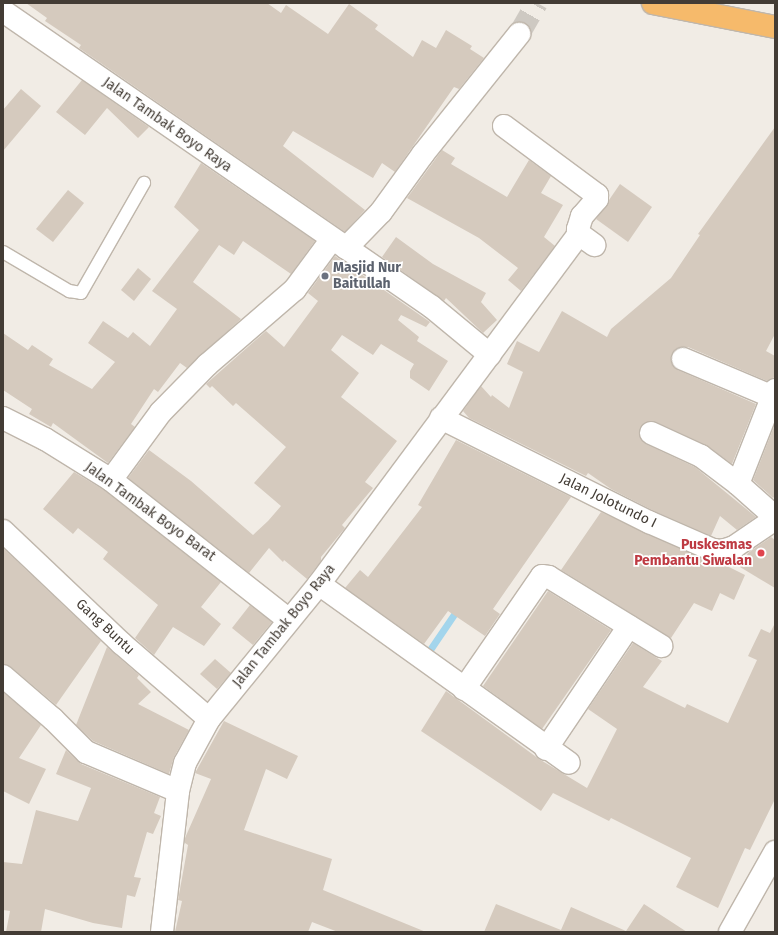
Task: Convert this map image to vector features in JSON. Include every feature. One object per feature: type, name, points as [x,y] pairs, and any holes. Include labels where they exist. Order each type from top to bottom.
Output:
[{"type":"highway","points":[[653,3],[775,27]]},
{"type":"street","name":"Jalan Tambak Boyo Raya","points":[[3,11],[432,307],[490,355]]},
{"type":"street","points":[[111,480],[161,412],[218,355],[295,289],[339,243],[382,212],[423,154],[519,34]]},
{"type":"street","name":"Jalan Tambak Boyo Raya","points":[[162,932],[178,792],[186,763],[209,719],[319,584],[441,418],[490,355],[586,240],[579,222],[597,199],[597,195],[504,126]]},
{"type":"street","points":[[683,359],[774,393],[738,484]]},
{"type":"street","name":"Jalan Tambak Boyo Barat","points":[[3,418],[45,439],[111,480],[289,620]]},
{"type":"street","name":"Jalan Jolotundo I","points":[[441,418],[649,522],[713,550],[722,551],[734,547],[775,518],[738,484],[701,456],[651,433]]},
{"type":"street","name":"Gang Buntu","points":[[3,531],[121,642],[209,719]]},
{"type":"street","points":[[464,689],[542,576],[549,577],[661,646]]},
{"type":"street","points":[[319,584],[546,749],[568,763]]},
{"type":"street","points":[[546,749],[629,626]]},
{"type":"street","points":[[3,676],[53,719],[86,752],[178,792]]},
{"type":"street","points":[[730,932],[775,852]]},
{"type":"lane","points":[[3,252],[69,291],[81,293],[144,183]]},
{"type":"building","points":[[26,3],[267,3],[281,13],[286,5],[328,34],[349,4],[378,25],[375,29],[413,57],[422,40],[436,48],[446,30],[472,46],[470,49],[484,58],[459,89],[454,87],[395,172],[382,163],[373,178],[293,131],[283,146],[365,210],[345,232],[79,48],[81,45],[45,21],[47,18]]},
{"type":"building","points":[[82,80],[149,127],[138,138],[107,108],[85,135],[56,112]]},
{"type":"building","points":[[21,89],[41,106],[3,151],[3,110]]},
{"type":"building","points":[[775,127],[775,334],[766,351],[775,356],[775,377],[767,381],[688,347],[676,349],[671,360],[678,370],[756,404],[732,464],[706,445],[656,422],[644,423],[639,434],[646,444],[695,467],[756,517],[737,530],[720,516],[711,536],[654,511],[611,489],[588,473],[586,476],[469,418],[463,411],[481,386],[491,397],[492,395],[509,408],[523,372],[507,364],[517,341],[539,352],[562,311],[607,337],[611,329],[671,278],[700,235],[698,234]]},
{"type":"building","points":[[442,150],[455,158],[451,164],[507,197],[529,160],[551,176],[541,193],[563,205],[544,237],[555,246],[521,291],[508,280],[518,268],[479,238],[407,198]]},
{"type":"building","points":[[201,163],[315,241],[291,274],[243,241],[234,255],[219,245],[193,282],[241,319],[187,368],[180,363],[158,392],[154,389],[131,424],[135,427],[108,463],[53,423],[51,427],[29,414],[32,409],[3,390],[3,333],[28,350],[32,345],[53,359],[49,365],[92,389],[115,362],[88,343],[103,321],[128,338],[133,332],[150,346],[177,309],[152,291],[199,230],[174,207]]},
{"type":"building","points":[[620,184],[652,207],[628,242],[596,219]]},
{"type":"building","points":[[68,190],[84,203],[53,242],[36,229]]},
{"type":"building","points":[[396,237],[433,264],[486,293],[481,302],[497,320],[483,333],[446,298],[444,301],[382,257]]},
{"type":"building","points":[[335,256],[430,322],[426,327],[401,315],[398,320],[419,337],[417,341],[448,361],[429,391],[410,378],[410,371],[414,364],[381,344],[373,355],[342,335],[331,350],[359,373],[341,397],[397,441],[365,482],[373,488],[342,525],[345,528],[321,557],[321,561],[307,579],[284,560],[283,562],[269,548],[249,573],[128,478],[149,450],[191,481],[253,535],[268,521],[281,506],[254,483],[286,447],[236,403],[233,406],[212,386],[210,388],[206,384],[266,331],[284,347],[318,301],[308,293]]},
{"type":"building","points":[[138,268],[151,279],[134,301],[121,290]]},
{"type":"building","points":[[775,424],[775,496],[773,498],[753,480]]},
{"type":"building","points":[[456,440],[571,497],[493,609],[500,614],[485,636],[448,611],[424,644],[345,588],[360,570],[368,577],[422,507],[418,505]]},
{"type":"building","points":[[74,472],[104,490],[221,582],[201,607],[221,624],[204,646],[173,627],[154,655],[135,638],[158,605],[103,559],[108,552],[78,528],[73,534],[43,509]]},
{"type":"building","points":[[601,512],[708,561],[721,563],[745,575],[734,600],[720,593],[712,611],[694,603],[671,638],[561,570]]},
{"type":"building","name":"Puskesmas Pembantu Siwalan","points":[[771,537],[775,540],[775,588],[740,567],[748,553]]},
{"type":"building","points":[[3,548],[101,641],[56,705],[11,667],[3,664]]},
{"type":"building","points":[[548,591],[611,630],[542,729],[483,686]]},
{"type":"building","points":[[250,605],[272,622],[253,645],[232,628]]},
{"type":"building","points":[[775,623],[775,799],[750,850],[745,848],[718,908],[676,887],[691,858],[611,818],[609,821],[553,793],[541,811],[421,731],[446,691],[539,759],[587,788],[617,729],[588,709],[633,643],[662,661],[643,687],[685,708],[687,704],[728,723],[757,660],[748,656],[761,629],[770,633]]},
{"type":"building","points":[[107,647],[139,675],[137,678],[151,692],[138,704],[189,730],[174,757],[169,774],[93,741],[76,725]]},
{"type":"building","points":[[215,659],[231,673],[217,689],[200,674]]},
{"type":"building","points":[[3,692],[41,725],[19,758],[46,769],[29,804],[3,791]]},
{"type":"building","points":[[224,721],[298,756],[287,779],[266,769],[244,830],[332,859],[323,890],[426,932],[338,932],[312,922],[308,932],[175,932],[182,901],[178,900],[188,845],[185,843],[185,838],[211,779],[195,773]]},
{"type":"building","points":[[66,750],[81,764],[160,797],[154,813],[161,816],[153,834],[147,832],[134,877],[141,878],[135,897],[127,895],[122,928],[93,923],[45,909],[41,932],[6,932],[10,911],[3,910],[3,862],[22,864],[36,810],[78,821],[91,788],[56,774]]},
{"type":"building","points":[[496,904],[561,930],[571,907],[626,931],[644,904],[687,932],[484,932]]},
{"type":"waterway","points":[[425,657],[459,607]]},
{"type":"tunnel","points":[[519,34],[537,3]]},
{"type":"place","name":"Masjid Nur Baitullah","points":[[325,276]]},
{"type":"place","name":"Puskesmas Pembantu Siwalan","points":[[761,553]]}]
